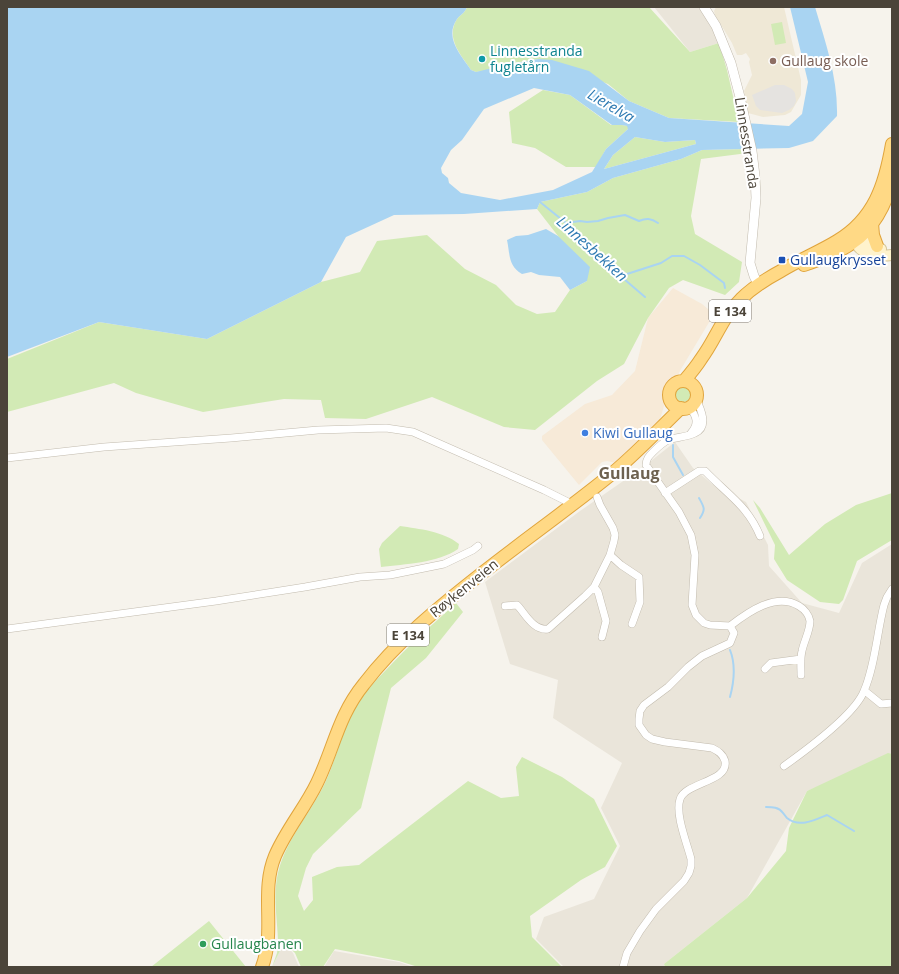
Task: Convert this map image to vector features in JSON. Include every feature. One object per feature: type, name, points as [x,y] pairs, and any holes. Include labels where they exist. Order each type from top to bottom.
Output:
[{"type":"highway","name":"E 134","points":[[855,237],[880,190],[888,168],[892,144]]},
{"type":"highway","name":"E 134","points":[[690,384],[702,359],[727,315],[741,298],[758,284],[773,275],[827,257],[855,237],[872,223],[886,200],[892,175]]},
{"type":"highway","points":[[872,223],[873,235],[877,246]]},
{"type":"highway","name":"E 134","points":[[677,382],[690,384],[697,393],[684,404],[669,395],[671,388],[677,382]]},
{"type":"highway","name":"Røykenveien","points":[[262,967],[268,947],[269,932],[267,889],[274,858],[283,840],[318,782],[340,722],[356,695],[388,656],[424,620],[469,583],[627,461],[649,441],[684,404]]},
{"type":"main road","points":[[855,237],[892,254]]},
{"type":"main road","points":[[855,237],[859,249],[864,252],[882,255],[892,254]]},
{"type":"street","name":"Linnesstranda","points":[[704,7],[716,26],[731,62],[752,151],[756,198],[750,262],[758,284]]},
{"type":"street","points":[[684,404],[696,416],[697,424],[690,435]]},
{"type":"street","points":[[684,404],[702,411],[703,422],[701,427],[697,432],[674,438],[664,443],[647,459],[647,468],[685,523],[693,541],[695,555],[692,605],[694,611],[704,623],[715,626],[730,626],[753,610],[765,605],[784,602],[798,605],[803,608],[810,620],[801,659],[801,675]]},
{"type":"street","points":[[7,458],[104,447],[297,432],[386,428],[413,432],[544,490],[572,504]]},
{"type":"street","points":[[665,493],[699,471],[705,471],[744,508],[752,519],[760,536]]},
{"type":"street","points":[[505,606],[517,605],[536,626],[541,629],[548,629],[594,587],[610,555],[615,535],[613,528],[600,505],[598,497]]},
{"type":"street","points":[[7,629],[216,601],[360,577],[390,575],[444,564],[478,546]]},
{"type":"street","points":[[610,555],[639,577],[640,602],[632,624]]},
{"type":"street","points":[[594,587],[598,592],[606,621],[602,637]]},
{"type":"street","points":[[784,766],[832,729],[855,705],[865,691],[883,608],[892,589]]},
{"type":"street","points":[[623,967],[627,953],[640,931],[656,909],[684,881],[692,866],[679,812],[680,800],[683,794],[687,790],[715,777],[722,772],[725,763],[724,756],[719,751],[712,748],[652,739],[646,735],[639,725],[640,711],[644,705],[668,687],[688,667],[702,656],[730,643],[733,639],[734,633],[730,626]]},
{"type":"street","points":[[765,669],[771,663],[801,659]]},
{"type":"street","points":[[865,691],[881,704],[892,703]]},
{"type":"shaded area","points":[[654,7],[700,7],[711,25],[719,43],[690,52]]},
{"type":"shaded area","name":"Gullaug skole","points":[[716,7],[784,7],[801,80],[801,95],[791,112],[785,115],[763,117],[748,113],[744,91],[752,75],[749,62],[750,59],[746,53],[737,55],[732,43],[715,15],[714,11]]},
{"type":"shaded area","points":[[775,85],[784,85],[792,89],[795,93],[796,101],[794,106],[782,113],[760,110],[756,106],[752,95]]},
{"type":"shaded area","points":[[673,288],[702,304],[714,314],[681,369],[666,399],[659,423],[633,449],[616,463],[607,461],[602,462],[579,485],[542,440],[542,436],[585,404],[612,395],[635,371],[648,318]]},
{"type":"shaded area","points":[[675,442],[693,468],[712,484],[746,502],[768,545],[769,566],[802,603],[839,613],[862,563],[892,544],[892,758],[807,791],[747,898],[664,964],[665,967],[564,967],[536,939],[544,917],[594,899],[620,846],[601,808],[622,763],[553,718],[558,680],[510,664],[485,582],[580,511],[642,468]]},
{"type":"shaded area","points":[[284,943],[293,953],[299,967],[272,967]]},
{"type":"shaded area","points":[[334,951],[399,962],[413,967],[324,967]]},
{"type":"green space","points":[[467,7],[649,7],[690,52],[719,43],[739,122],[669,118],[629,101],[608,84],[539,59],[500,65],[484,71],[476,72],[471,70],[456,46],[453,33],[457,19]]},
{"type":"green space","points":[[782,22],[786,43],[775,45],[771,24]]},
{"type":"green space","points":[[543,90],[570,95],[611,125],[628,126],[628,129],[606,149],[596,167],[566,167],[535,148],[512,143],[509,112]]},
{"type":"green space","points":[[635,137],[665,142],[695,140],[696,144],[604,169],[613,155]]},
{"type":"green space","points":[[747,149],[748,153],[701,159],[691,216],[695,234],[742,262],[739,282],[725,295],[683,280],[669,288],[648,318],[624,364],[597,381],[535,430],[504,427],[432,397],[366,419],[325,418],[321,400],[284,399],[203,412],[136,393],[114,383],[7,412],[7,359],[99,322],[207,339],[321,282],[360,272],[377,241],[427,235],[465,269],[496,285],[516,305],[537,314],[555,312],[570,290],[587,281],[558,236],[537,209],[540,202],[587,192],[613,178],[681,159],[702,150]]},
{"type":"green space","points":[[680,386],[686,386],[691,391],[689,400],[686,402],[680,402],[675,397],[675,391]]},
{"type":"green space","points":[[892,493],[892,540],[857,561],[843,600],[839,604],[820,602],[787,580],[774,559],[775,545],[753,500],[760,508],[789,555],[825,524],[856,505]]},
{"type":"green space","points":[[400,526],[431,531],[446,536],[459,544],[458,549],[450,554],[431,560],[381,567],[379,549],[382,543]]},
{"type":"green space","points":[[456,603],[463,612],[426,658],[391,688],[361,808],[313,854],[306,868],[298,896],[304,911],[313,900],[312,877],[337,867],[359,865],[468,781],[501,798],[519,796],[516,767],[522,757],[562,777],[594,799],[617,846],[605,867],[581,880],[530,916],[532,937],[562,967],[418,967],[399,961],[335,949],[323,967],[301,967],[295,953],[284,943],[272,967],[277,953],[278,944],[276,886],[282,860],[287,847],[327,779],[351,715],[363,696],[378,678],[411,644]]},
{"type":"green space","points":[[888,753],[892,754],[892,967],[665,967],[664,964],[747,898],[786,851],[789,828],[807,791]]},
{"type":"green space","name":"Gullaugbanen","points":[[209,921],[246,967],[151,967]]},
{"type":"water","name":"Lierelva","points":[[7,7],[467,7],[457,19],[453,26],[452,33],[455,46],[471,70],[476,72],[539,59],[552,60],[589,71],[629,101],[669,118],[789,126],[802,114],[808,82],[790,7],[815,7],[827,48],[836,88],[837,116],[813,141],[789,148],[702,150],[681,159],[613,178],[587,192],[540,202],[537,209],[464,214],[394,215],[346,237],[321,282],[207,339],[99,322],[7,357]],"holes":[[[534,88],[570,95],[612,125],[627,126],[628,129],[606,149],[592,172],[553,190],[500,200],[461,193],[449,183],[448,178],[442,173],[441,168],[451,150],[462,140],[484,109]],[[635,137],[665,142],[695,140],[696,144],[604,169],[613,155]]]},
{"type":"water","points":[[546,229],[558,236],[590,267],[587,281],[570,290],[560,277],[539,275],[531,272],[522,274],[517,271],[510,259],[507,240],[516,236],[528,235]]},
{"type":"waterway","name":"Linnesbekken","points":[[540,202],[566,223],[617,273],[645,297]]},
{"type":"waterway","points":[[566,223],[598,221],[625,215],[639,221],[648,219],[658,223]]},
{"type":"waterway","points":[[618,273],[627,274],[661,263],[672,256],[684,256],[700,265],[724,283],[725,288]]},
{"type":"waterway","name":"Linnesbekken","points":[[673,445],[673,457],[683,475]]},
{"type":"waterway","name":"Linnesbekken","points":[[699,498],[704,508],[700,518]]},
{"type":"waterway","name":"Linnesbekken","points":[[730,650],[734,674],[730,697]]},
{"type":"waterway","name":"Linnesbekken","points":[[766,807],[777,808],[787,818],[792,821],[802,823],[827,815],[854,831]]},
{"type":"place","name":"Linnesstranda fugletårn","points":[[482,59]]},
{"type":"place","name":"Gullaug skole","points":[[773,61]]},
{"type":"place","name":"Gullaugkrysset","points":[[782,260]]},
{"type":"place","name":"Kiwi Gullaug","points":[[585,433]]},
{"type":"place","name":"Gullaugbanen","points":[[203,944]]},
{"type":"district","name":"Gullaug","points":[[629,473]]}]
